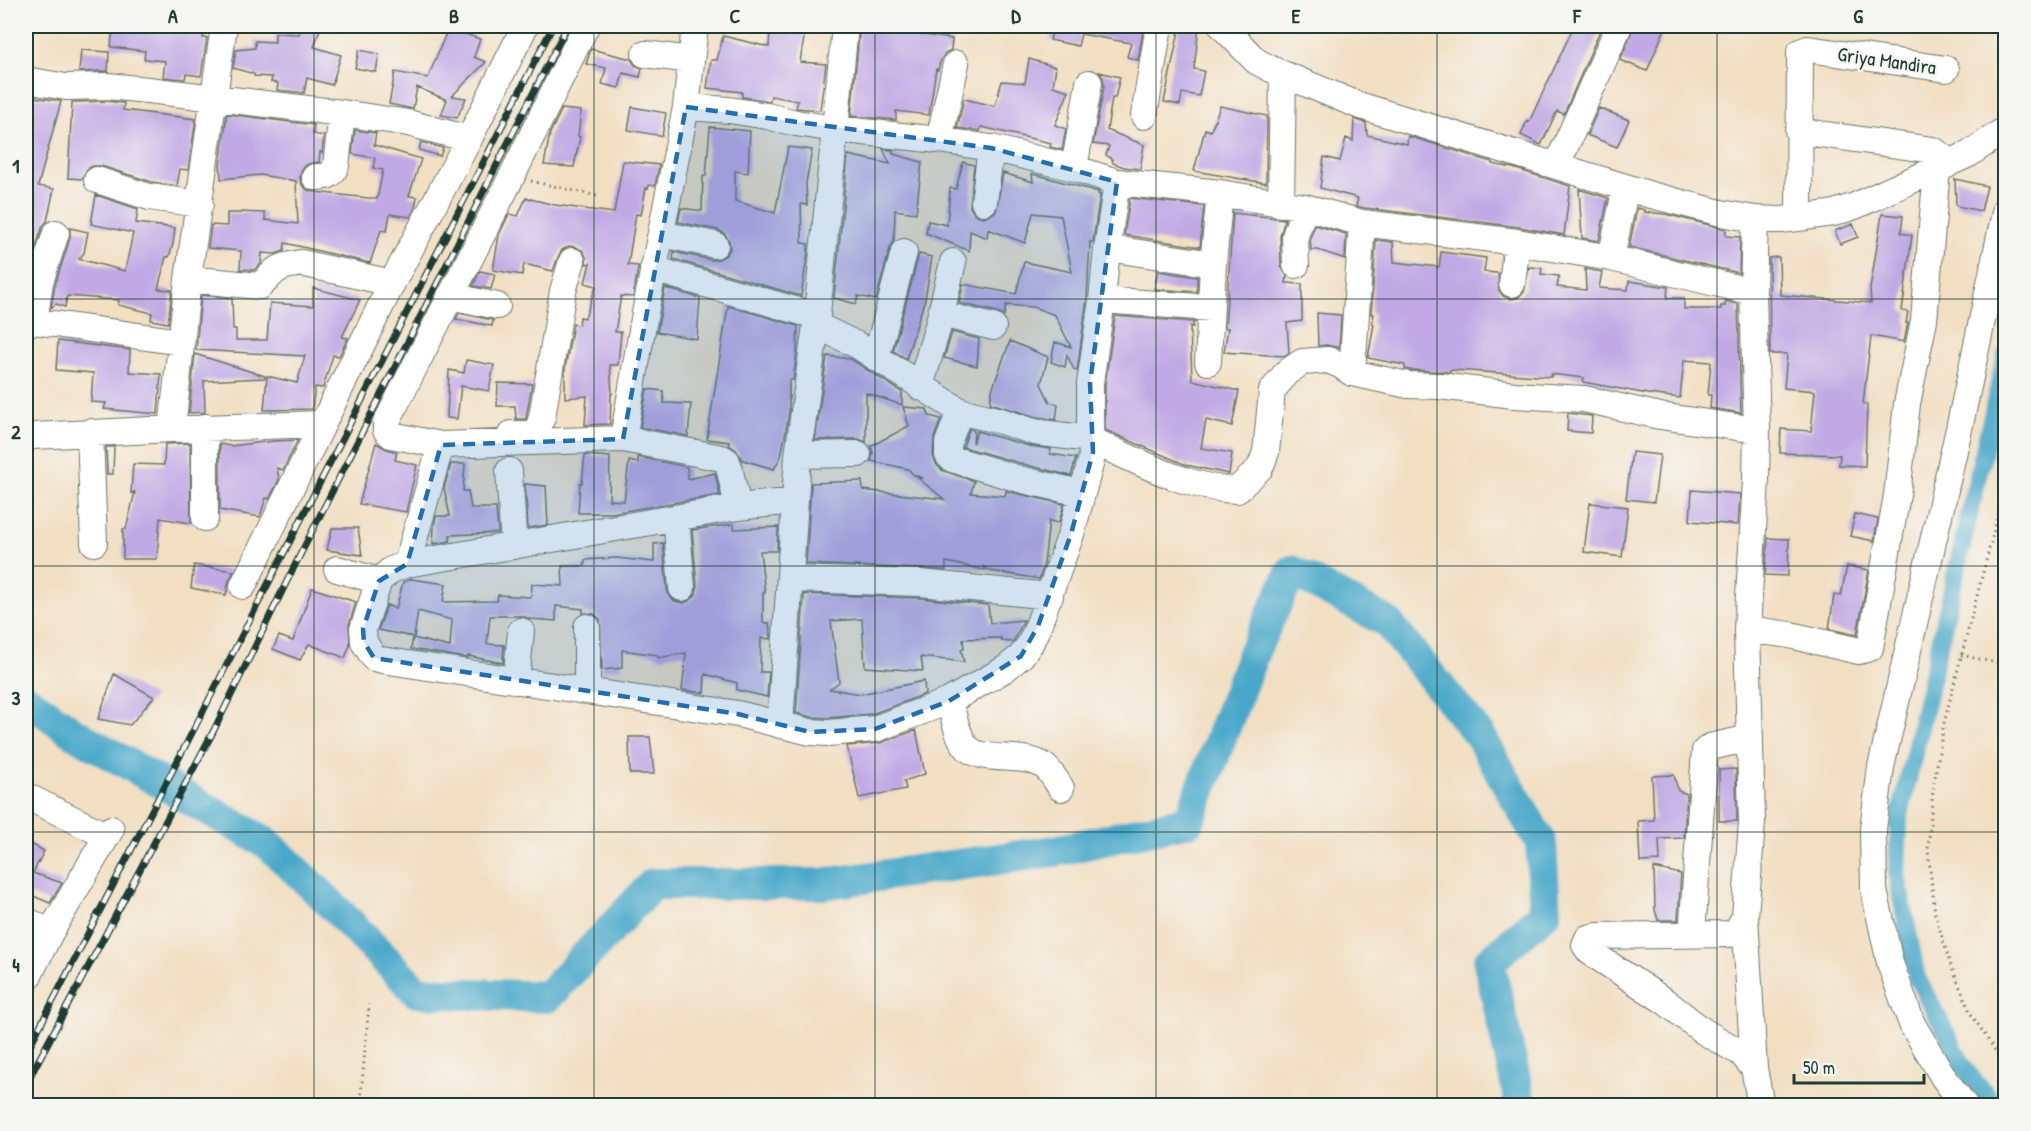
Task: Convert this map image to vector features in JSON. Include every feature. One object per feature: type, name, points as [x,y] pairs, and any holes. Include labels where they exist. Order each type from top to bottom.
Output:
[{"type":"street","points":[[172,429],[188,279],[224,26]]},
{"type":"street","points":[[243,586],[392,284],[469,139],[525,26]]},
{"type":"street","points":[[586,26],[386,423],[386,430],[391,435],[447,445],[622,439],[722,458],[727,461],[729,467],[738,507]]},
{"type":"street","points":[[622,439],[686,107],[695,26]]},
{"type":"street","points":[[780,725],[798,455],[816,320],[845,26]]},
{"type":"street","points":[[1144,116],[1159,26]]},
{"type":"street","points":[[1222,26],[1256,61],[1358,105],[1626,187],[1721,213],[1755,219],[1799,218],[1834,213],[1854,206],[1942,167],[1987,144],[2006,129]]},
{"type":"street","points":[[1557,165],[1619,26]]},
{"type":"street","name":"Griya Mandira","points":[[1799,218],[1800,52],[1808,49],[1946,69]]},
{"type":"street","points":[[645,54],[691,60]]},
{"type":"street","points":[[939,140],[956,64]]},
{"type":"street","points":[[1283,74],[1296,266]]},
{"type":"street","points":[[26,80],[66,87],[107,86],[342,113],[408,123],[469,139]]},
{"type":"street","points":[[1074,168],[1089,83]]},
{"type":"street","points":[[686,107],[767,116],[835,129],[991,148],[1074,168],[1117,182],[1220,193],[1293,205],[1362,223],[1611,258],[1753,292]]},
{"type":"street","points":[[315,177],[327,177],[333,173],[336,166],[342,113]]},
{"type":"street","points":[[1747,629],[1791,635],[1859,651],[1870,648],[1897,495],[1907,404],[1924,320],[1943,158],[1934,150],[1798,131]]},
{"type":"street","points":[[984,202],[991,148]]},
{"type":"street","points":[[97,180],[149,197],[200,204]]},
{"type":"street","points":[[795,501],[738,507],[407,564],[391,570],[379,581],[363,629],[364,642],[374,658],[738,714],[810,732],[828,733],[875,729],[950,701],[1005,669],[1021,656],[1030,644],[1050,596],[1071,534],[1091,461],[1090,383],[1117,182]]},
{"type":"street","points":[[1611,258],[1626,187]]},
{"type":"street","points":[[1208,362],[1213,264],[1220,193]]},
{"type":"street","points":[[1965,1106],[1944,1078],[1912,1024],[1890,963],[1874,890],[1873,829],[1881,767],[1959,429],[2006,208]]},
{"type":"street","points":[[1755,219],[1753,292],[1757,430],[1747,629],[1752,822],[1745,917],[1754,1068],[1761,1106]]},
{"type":"street","points":[[1352,373],[1362,223]]},
{"type":"street","points":[[56,233],[30,321],[182,342]]},
{"type":"street","points":[[661,234],[715,245]]},
{"type":"street","points":[[1512,284],[1517,243]]},
{"type":"street","points":[[1107,248],[1213,264]]},
{"type":"street","points":[[876,358],[904,252]]},
{"type":"street","points":[[407,564],[447,445],[462,432],[527,435],[533,434],[538,429],[545,404],[563,291],[572,261]]},
{"type":"street","points":[[920,387],[953,262]]},
{"type":"street","points":[[188,279],[260,286],[276,270],[301,263],[392,284]]},
{"type":"street","points":[[653,269],[816,320],[960,411],[1034,432],[1091,440],[1135,460],[1210,488],[1237,490],[1260,468],[1266,452],[1272,392],[1286,374],[1302,362],[1328,360],[1352,373],[1408,385],[1584,399],[1660,416],[1757,430]]},
{"type":"street","points":[[450,297],[497,306]]},
{"type":"street","points":[[1102,300],[1211,308]]},
{"type":"street","points":[[941,314],[993,327]]},
{"type":"street","points":[[960,411],[947,447],[948,455],[952,459],[1023,480],[1081,493]]},
{"type":"street","points":[[26,435],[322,424]]},
{"type":"street","points":[[205,427],[205,518]]},
{"type":"street","points":[[90,432],[94,543]]},
{"type":"street","points":[[798,455],[858,454]]},
{"type":"street","points":[[509,471],[514,546]]},
{"type":"street","points":[[676,518],[682,588]]},
{"type":"street","points":[[337,569],[379,581]]},
{"type":"street","points":[[791,579],[921,583],[1050,596]]},
{"type":"street","points":[[587,627],[587,690]]},
{"type":"street","points":[[516,681],[521,632]]},
{"type":"street","points":[[950,701],[958,731],[966,748],[976,755],[1014,757],[1046,766],[1061,788]]},
{"type":"street","points":[[1692,934],[1705,751],[1710,747],[1750,738]]},
{"type":"street","points":[[26,796],[109,832],[50,933],[26,981]]},
{"type":"street","points":[[1745,917],[1737,930],[1730,934],[1597,936],[1588,938],[1585,945],[1590,952],[1659,997],[1703,1031],[1741,1053],[1754,1068]]},
{"type":"street","points":[[26,920],[50,933]]},
{"type":"path","points":[[512,176],[597,196]]},
{"type":"path","points":[[2006,483],[1944,723],[1933,789],[1928,850],[1935,914],[1950,963],[1971,1014],[2006,1067]]},
{"type":"path","points":[[1961,656],[2006,665]]},
{"type":"path","points":[[360,1106],[369,1004]]},
{"type":"highlighted area","points":[[686,107],[991,148],[1117,182],[1090,383],[1093,452],[1071,534],[1038,626],[1021,656],[949,701],[875,729],[810,732],[738,714],[374,658],[364,642],[363,629],[379,581],[407,564],[441,445],[623,439]]},
{"type":"building","points":[[113,26],[204,28],[203,38],[207,38],[201,76],[186,74],[185,79],[163,77],[165,61],[144,59],[145,51],[111,47]]},
{"type":"building","points":[[302,26],[321,26],[314,47],[341,55],[332,85],[307,78],[304,93],[277,90],[278,83],[271,82],[272,77],[254,76],[254,74],[233,68],[236,50],[255,48],[255,41],[275,42],[275,33],[299,34]]},
{"type":"building","points":[[770,26],[806,26],[800,62],[826,64],[820,110],[796,108],[798,101],[771,96],[770,101],[742,97],[742,92],[707,88],[711,60],[717,60],[723,36],[769,47]]},
{"type":"building","points":[[860,26],[912,26],[912,33],[952,39],[951,50],[945,53],[938,70],[936,69],[929,115],[896,111],[896,120],[851,116]]},
{"type":"building","points":[[1053,26],[1144,26],[1138,60],[1127,57],[1131,43],[1081,34],[1078,46],[1050,40]]},
{"type":"building","points":[[1180,26],[1199,26],[1194,69],[1204,71],[1199,96],[1182,93],[1180,105],[1164,102]]},
{"type":"building","points":[[1574,26],[1602,26],[1564,114],[1557,111],[1541,145],[1521,135]]},
{"type":"building","points":[[1634,26],[1666,26],[1647,71],[1620,60]]},
{"type":"building","points":[[448,28],[480,39],[474,57],[486,62],[452,96],[466,98],[457,118],[441,115],[447,100],[417,87],[413,109],[389,104],[395,72],[428,78]]},
{"type":"building","points":[[591,49],[631,59],[635,65],[642,68],[640,77],[623,73],[619,88],[602,84],[606,68],[586,64]]},
{"type":"building","points":[[81,50],[109,52],[108,71],[79,72]]},
{"type":"building","points":[[359,50],[379,54],[376,72],[355,68]]},
{"type":"building","points":[[1029,59],[1056,67],[1053,86],[1069,91],[1055,125],[1066,129],[1062,150],[1050,147],[1051,143],[981,127],[980,131],[957,128],[964,99],[995,106],[1002,81],[1025,83]]},
{"type":"building","points":[[1099,72],[1120,77],[1115,98],[1112,98],[1107,130],[1144,145],[1140,169],[1113,163],[1112,159],[1106,155],[1109,146],[1093,144],[1104,86]]},
{"type":"building","points":[[26,96],[61,101],[38,186],[54,189],[47,221],[42,228],[26,278],[26,236],[33,213],[26,214]]},
{"type":"building","points":[[72,102],[124,103],[123,110],[196,119],[188,170],[180,169],[177,186],[152,182],[101,166],[87,169],[82,179],[68,178]]},
{"type":"building","points":[[1220,106],[1267,116],[1266,183],[1194,171],[1205,129],[1211,131]]},
{"type":"building","points":[[632,107],[666,113],[662,136],[628,130]]},
{"type":"building","points":[[1599,108],[1629,120],[1617,147],[1587,135]]},
{"type":"building","points":[[562,109],[581,111],[578,136],[580,137],[574,167],[544,165],[550,133]]},
{"type":"building","points":[[227,114],[314,125],[313,134],[324,136],[322,153],[320,152],[319,162],[308,164],[302,169],[300,178],[302,185],[315,192],[377,199],[383,170],[373,168],[375,158],[352,154],[355,130],[376,133],[374,145],[421,159],[409,196],[417,197],[415,208],[410,217],[390,214],[387,231],[381,230],[370,263],[285,243],[284,251],[275,254],[262,253],[261,264],[254,270],[240,269],[241,251],[208,248],[211,225],[227,226],[227,213],[241,212],[265,213],[265,220],[298,224],[296,181],[260,175],[221,179],[220,164]]},
{"type":"building","points":[[1354,119],[1366,123],[1367,135],[1407,144],[1408,136],[1492,162],[1492,164],[1513,168],[1570,186],[1564,235],[1519,227],[1365,208],[1356,206],[1358,198],[1320,188],[1324,157],[1340,161],[1346,138],[1353,141]]},
{"type":"building","points":[[710,127],[750,131],[748,173],[735,171],[735,201],[775,213],[788,147],[812,150],[806,183],[807,205],[801,204],[802,243],[808,244],[808,252],[801,296],[673,259],[674,252],[712,260],[719,259],[730,249],[729,241],[724,233],[678,222],[681,208],[702,211],[703,176],[706,176]]},
{"type":"building","points":[[421,142],[443,148],[440,156],[419,150]]},
{"type":"building","points":[[883,149],[893,150],[893,154],[922,162],[916,213],[895,210],[894,241],[876,300],[858,296],[856,304],[834,298],[848,155],[890,164]]},
{"type":"building","points":[[623,161],[659,165],[655,186],[649,185],[648,189],[646,188],[641,215],[636,214],[628,265],[638,266],[638,269],[633,297],[621,296],[615,332],[621,332],[618,365],[610,365],[612,394],[610,424],[585,425],[587,396],[565,398],[565,369],[573,324],[579,325],[580,317],[585,318],[596,286],[585,283],[590,263],[586,264],[583,251],[569,246],[562,250],[553,271],[524,264],[522,275],[493,270],[499,235],[509,214],[518,216],[526,198],[555,205],[614,213]]},
{"type":"building","points":[[963,162],[974,165],[970,207],[974,214],[982,217],[989,216],[996,211],[1003,173],[1033,182],[1032,174],[1099,192],[1093,242],[1090,242],[1087,298],[1077,371],[1074,370],[1067,355],[1065,367],[1051,362],[1055,342],[1071,347],[1055,315],[1033,307],[1006,305],[1004,316],[997,312],[959,303],[963,284],[1016,294],[1024,262],[1072,272],[1061,216],[1033,213],[1025,243],[988,229],[987,238],[970,231],[969,251],[926,233],[928,221],[947,225],[950,188],[956,189]]},
{"type":"building","points":[[1955,179],[1987,186],[1981,211],[1956,206]]},
{"type":"building","points":[[1579,189],[1608,198],[1599,241],[1582,238]]},
{"type":"building","points":[[96,195],[138,209],[136,223],[175,228],[173,244],[169,257],[166,257],[158,289],[172,290],[168,323],[151,320],[152,313],[118,305],[119,300],[67,296],[65,307],[56,304],[51,308],[55,285],[70,238],[70,228],[88,232],[84,253],[79,259],[125,271],[133,233],[91,224]]},
{"type":"building","points":[[1130,198],[1204,206],[1200,247],[1124,235]]},
{"type":"building","points":[[1637,208],[1645,212],[1665,214],[1726,229],[1726,236],[1740,237],[1739,273],[1629,247]]},
{"type":"building","points":[[1233,213],[1285,219],[1280,236],[1281,266],[1287,276],[1286,283],[1302,284],[1302,321],[1287,323],[1289,353],[1284,356],[1224,352],[1228,328],[1225,328]]},
{"type":"building","points":[[1882,214],[1903,216],[1901,233],[1912,235],[1902,311],[1908,312],[1906,323],[1908,323],[1904,342],[1871,336],[1863,404],[1867,404],[1865,466],[1839,465],[1840,455],[1780,453],[1781,429],[1811,431],[1815,391],[1784,388],[1787,354],[1770,354],[1769,258],[1779,257],[1780,295],[1871,303],[1870,289]]},
{"type":"building","points":[[1853,224],[1858,237],[1840,244],[1835,231]]},
{"type":"building","points":[[1315,225],[1346,234],[1345,259],[1311,250],[1310,238]]},
{"type":"building","points":[[1376,240],[1393,242],[1394,262],[1439,267],[1441,252],[1486,258],[1484,272],[1498,273],[1499,290],[1503,296],[1510,299],[1517,298],[1524,292],[1529,267],[1542,268],[1541,274],[1559,276],[1557,287],[1586,290],[1585,269],[1602,272],[1599,288],[1628,290],[1629,281],[1668,287],[1667,298],[1684,298],[1684,309],[1721,309],[1721,306],[1725,306],[1726,301],[1738,304],[1741,413],[1710,408],[1711,395],[1708,395],[1711,362],[1684,360],[1680,398],[1583,382],[1584,378],[1551,374],[1551,377],[1450,370],[1450,372],[1410,370],[1405,369],[1405,365],[1368,358],[1374,324],[1372,324],[1374,314],[1371,314]]},
{"type":"building","points":[[919,254],[932,257],[925,299],[906,359],[893,351]]},
{"type":"building","points":[[480,271],[495,274],[491,289],[473,286]]},
{"type":"building","points":[[1158,271],[1197,277],[1197,292],[1154,289]]},
{"type":"building","points":[[313,288],[360,300],[342,337],[348,338],[339,356],[333,355],[323,388],[315,387],[312,409],[264,410],[267,376],[297,383],[305,356],[196,350],[201,295],[232,298],[233,329],[236,329],[236,340],[267,340],[270,303],[313,306]]},
{"type":"building","points":[[665,288],[700,298],[697,339],[657,332]]},
{"type":"building","points":[[728,306],[798,326],[793,380],[789,380],[789,411],[785,436],[781,456],[774,469],[743,460],[729,445],[729,442],[707,439]]},
{"type":"building","points":[[459,313],[493,320],[492,326],[456,319]]},
{"type":"building","points":[[1317,313],[1341,315],[1339,348],[1327,345],[1318,346]]},
{"type":"building","points":[[1115,316],[1195,322],[1193,327],[1190,326],[1192,380],[1239,391],[1232,426],[1206,420],[1201,448],[1232,453],[1229,474],[1186,465],[1105,430],[1105,384]]},
{"type":"building","points":[[952,332],[979,339],[977,366],[944,358]]},
{"type":"building","points":[[58,341],[130,350],[129,372],[161,374],[158,414],[104,409],[106,403],[91,402],[93,373],[56,370]]},
{"type":"building","points":[[1010,341],[1048,357],[1041,384],[1050,402],[1058,404],[1056,420],[1037,417],[990,403],[992,390]]},
{"type":"building","points":[[195,354],[265,376],[265,378],[204,381],[205,412],[189,413]]},
{"type":"building","points":[[827,356],[851,359],[902,392],[902,405],[866,393],[866,442],[858,439],[815,440]]},
{"type":"building","points":[[466,360],[494,365],[489,391],[461,386],[457,419],[447,418],[449,370],[464,373]]},
{"type":"building","points":[[498,383],[532,384],[526,419],[516,419],[515,406],[497,406]]},
{"type":"building","points":[[647,389],[663,391],[664,403],[691,404],[688,436],[640,427]]},
{"type":"building","points":[[903,407],[927,409],[929,416],[941,419],[934,438],[933,456],[942,470],[974,481],[971,493],[1005,496],[1006,491],[1064,504],[1059,523],[1049,521],[1044,564],[1039,579],[991,571],[984,567],[985,570],[946,562],[946,570],[806,564],[811,483],[862,481],[863,490],[944,499],[918,478],[923,478],[914,475],[908,469],[871,461],[873,453],[871,446],[909,426]]},
{"type":"building","points":[[1568,413],[1592,416],[1591,433],[1567,431]]},
{"type":"building","points":[[969,429],[974,430],[973,443],[977,431],[1029,446],[1051,449],[1050,454],[1076,458],[1071,476],[963,447]]},
{"type":"building","points":[[298,440],[283,470],[277,468],[279,480],[269,499],[266,498],[260,517],[220,510],[220,444],[230,446]]},
{"type":"building","points":[[190,443],[191,523],[160,518],[157,559],[123,559],[123,529],[126,529],[135,492],[131,493],[133,464],[164,465],[165,444]]},
{"type":"building","points":[[376,443],[397,452],[395,460],[417,465],[406,512],[359,504]]},
{"type":"building","points":[[106,447],[114,447],[113,474],[107,474]]},
{"type":"building","points":[[1632,452],[1660,455],[1654,502],[1626,499]]},
{"type":"building","points":[[585,455],[610,457],[609,500],[624,501],[629,461],[638,463],[638,457],[687,467],[688,479],[715,473],[720,495],[612,513],[578,513]]},
{"type":"building","points":[[451,464],[465,464],[463,491],[468,491],[471,508],[496,508],[498,533],[450,535],[450,541],[433,544],[436,516],[450,516],[444,488]]},
{"type":"building","points":[[525,484],[546,486],[548,525],[528,528]]},
{"type":"building","points":[[1692,490],[1740,494],[1738,525],[1690,521]]},
{"type":"building","points":[[1590,503],[1628,507],[1622,557],[1584,552]]},
{"type":"building","points":[[1855,514],[1878,519],[1874,541],[1850,536]]},
{"type":"building","points":[[734,524],[734,529],[778,527],[777,551],[760,551],[765,593],[763,593],[763,623],[769,623],[771,637],[771,639],[761,638],[760,672],[769,672],[767,697],[737,690],[737,683],[705,674],[704,693],[682,690],[686,653],[658,658],[657,655],[622,650],[622,668],[602,670],[600,619],[594,614],[583,613],[583,609],[556,606],[556,621],[530,619],[522,616],[490,616],[487,644],[504,645],[503,663],[411,649],[413,638],[450,647],[452,620],[418,611],[414,637],[378,630],[387,605],[396,609],[403,582],[411,579],[446,584],[443,602],[497,601],[498,595],[531,597],[532,584],[563,586],[562,566],[585,566],[585,560],[616,558],[654,562],[654,544],[663,543],[669,596],[675,601],[684,603],[696,594],[697,587],[692,530]]},
{"type":"building","points":[[332,528],[358,528],[362,555],[327,550]]},
{"type":"building","points":[[1768,538],[1789,539],[1788,576],[1765,575]]},
{"type":"building","points":[[194,565],[234,571],[229,580],[226,595],[191,588]]},
{"type":"building","points":[[1847,566],[1869,570],[1857,635],[1829,629],[1834,595],[1841,596]]},
{"type":"building","points":[[312,588],[356,602],[349,625],[350,645],[345,658],[309,644],[300,660],[273,649],[279,636],[293,641]]},
{"type":"building","points":[[804,594],[920,598],[988,605],[990,623],[1024,620],[1013,642],[1001,641],[1001,638],[963,639],[964,649],[961,649],[964,662],[921,657],[923,671],[865,667],[862,619],[831,621],[839,682],[830,689],[861,694],[924,681],[925,694],[872,714],[812,717],[796,713]]},
{"type":"building","points":[[114,674],[154,697],[130,725],[98,719]]},
{"type":"building","points":[[916,730],[925,774],[904,781],[906,789],[859,798],[847,746],[880,743]]},
{"type":"building","points":[[629,737],[650,737],[654,774],[630,774]]},
{"type":"building","points":[[1736,769],[1737,821],[1719,821],[1719,770]]},
{"type":"building","points":[[1674,775],[1678,791],[1687,794],[1684,838],[1659,839],[1660,861],[1640,862],[1638,821],[1654,820],[1652,776]]},
{"type":"building","points":[[26,841],[44,851],[33,873],[62,883],[50,903],[26,893]]},
{"type":"building","points":[[1654,868],[1681,874],[1678,920],[1658,920],[1655,910]]},
{"type":"waterway","points":[[1996,1106],[1967,1072],[1917,978],[1897,876],[1899,819],[2006,355]]},
{"type":"waterway","points":[[26,699],[74,733],[268,844],[324,897],[417,992],[547,997],[653,884],[823,884],[1055,851],[1189,821],[1255,649],[1292,571],[1387,622],[1480,736],[1541,843],[1545,913],[1489,962],[1521,1106]]},
{"type":"railway","points":[[26,1053],[553,26]]},
{"type":"railway","points":[[26,1084],[214,730],[567,26]]}]
